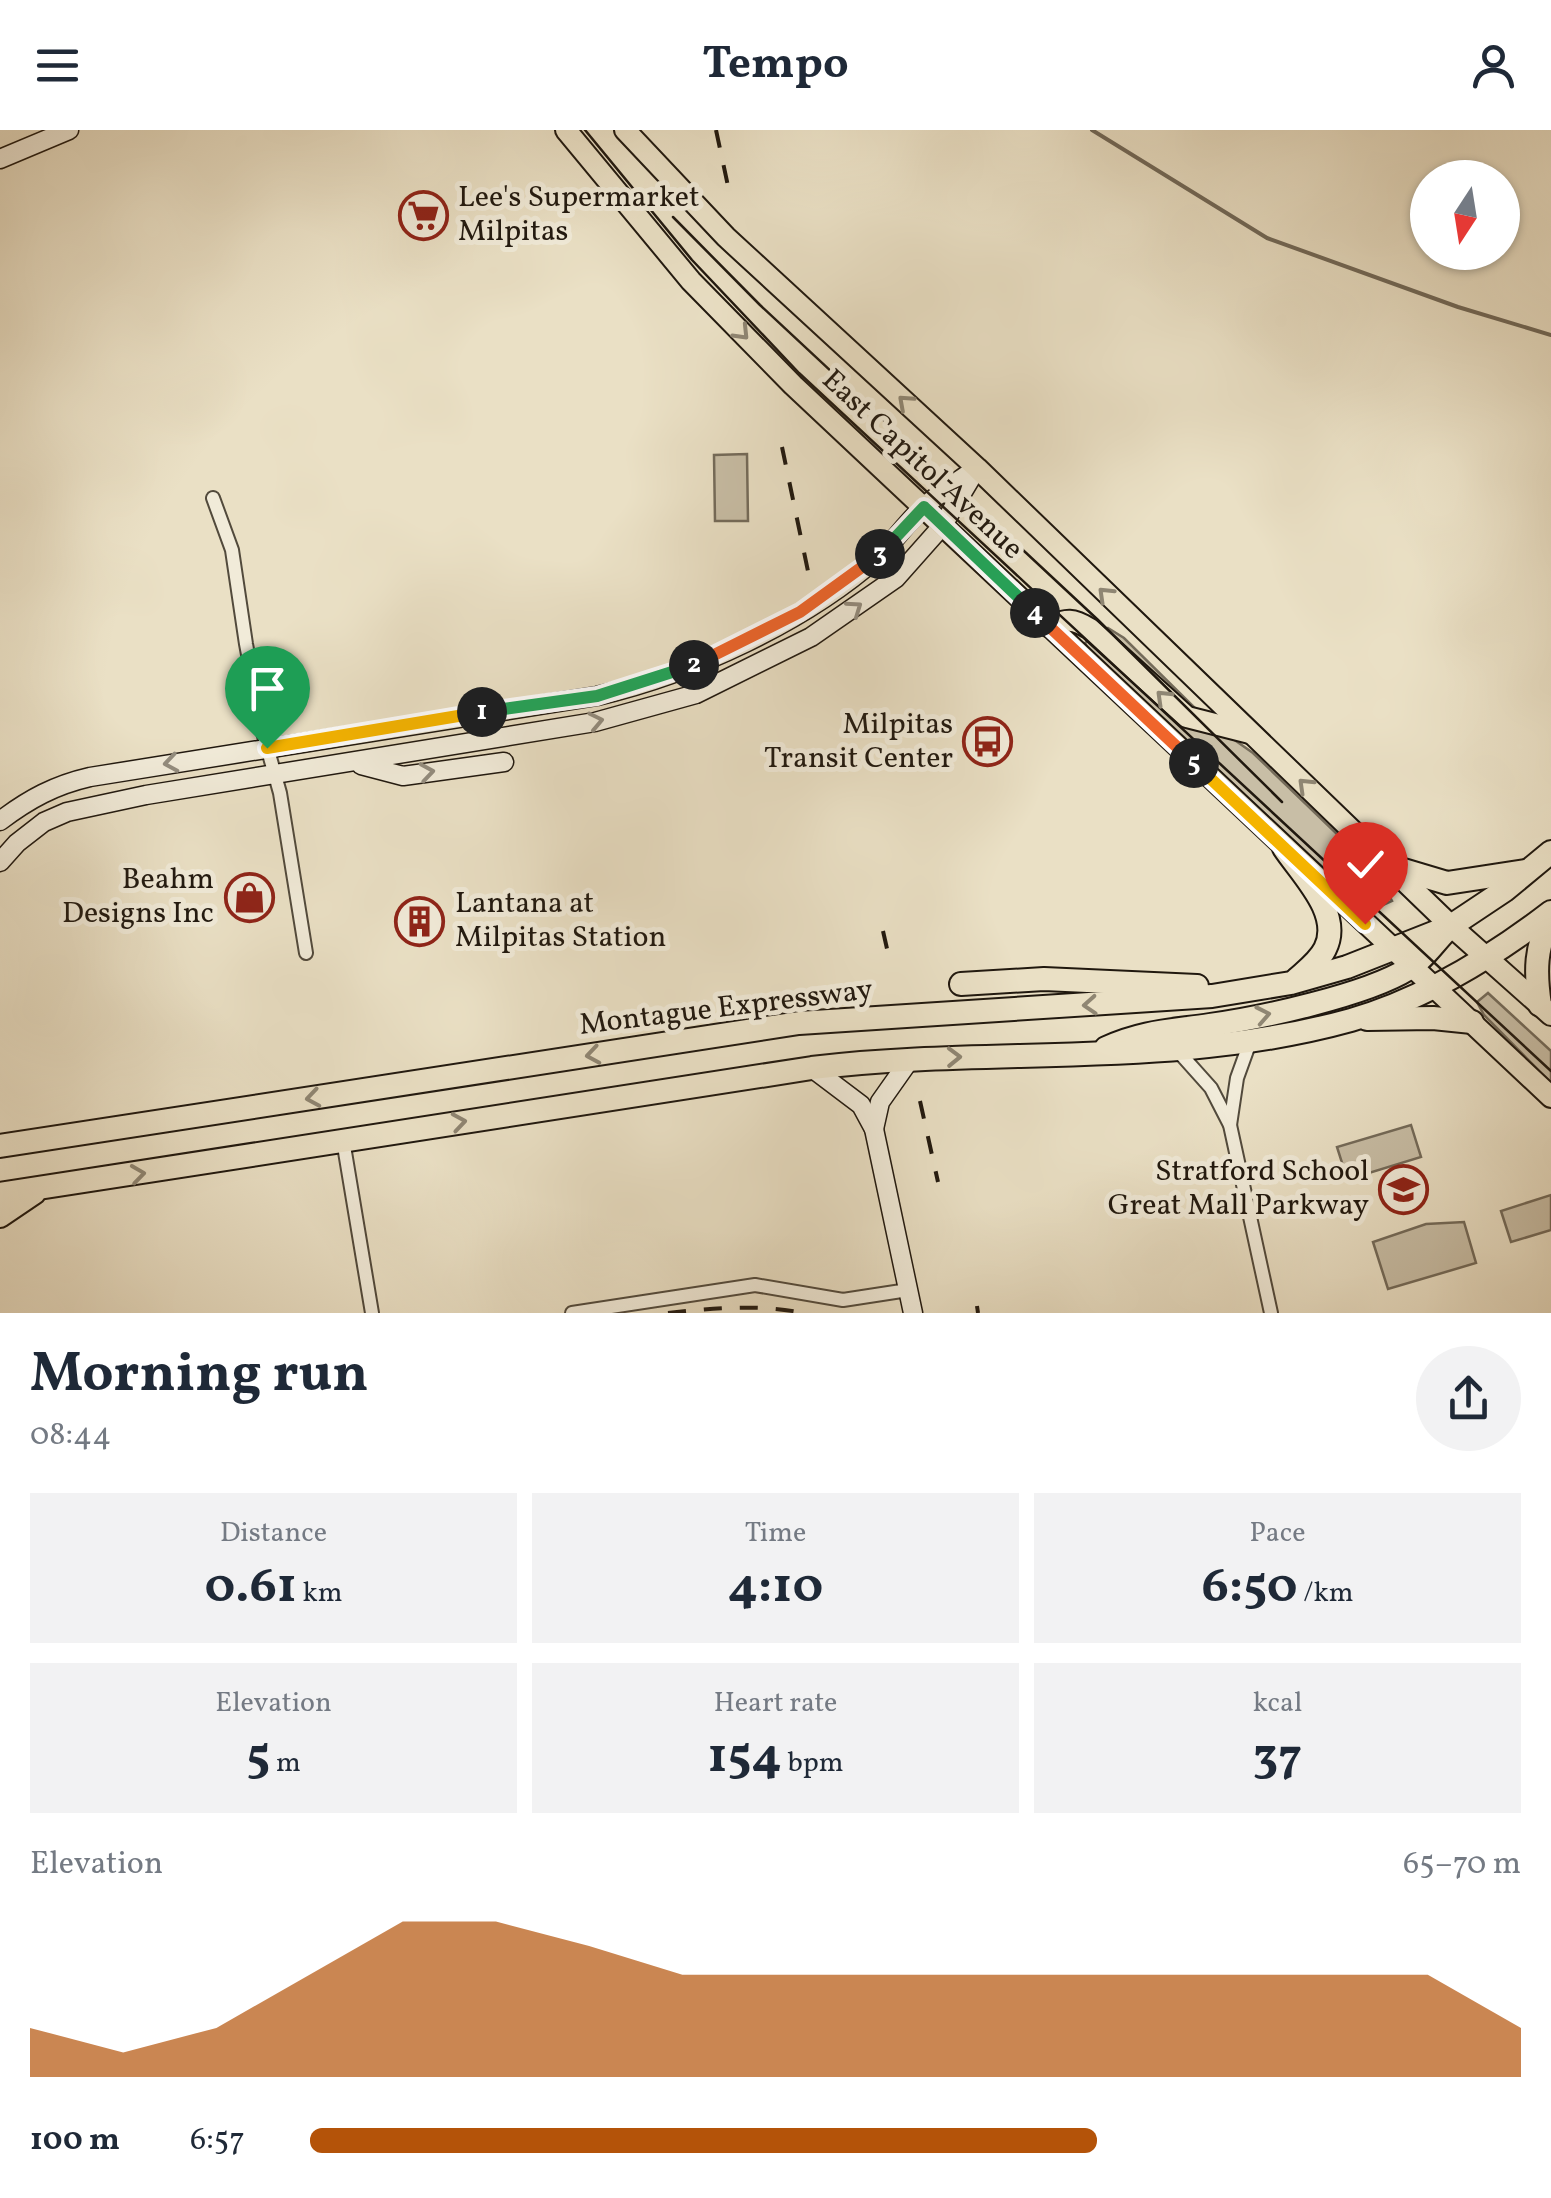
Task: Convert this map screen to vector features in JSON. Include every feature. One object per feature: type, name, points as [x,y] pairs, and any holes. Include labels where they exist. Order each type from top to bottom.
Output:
[{"type":"highway","points":[[1284,848],[1326,910],[1329,922],[1325,949],[1292,983]]},
{"type":"highway","name":"Montague Expressway","points":[[0,1146],[799,1024],[1126,1003],[1292,983],[1451,926],[1551,852]]},
{"type":"highway","points":[[1390,866],[1447,883],[1529,870]]},
{"type":"highway","points":[[0,1194],[812,1068],[911,1058],[1094,1054],[1250,1042],[1354,1019],[1434,987],[1490,958],[1551,914]]},
{"type":"highway","points":[[1545,1010],[1536,964],[1538,946],[1551,914]]},
{"type":"highway","points":[[1094,1054],[1136,1034],[1282,1011],[1392,978],[1412,967],[1451,926]]},
{"type":"highway","points":[[961,984],[1044,979],[1250,990]]},
{"type":"highway","points":[[1354,1019],[1433,1018],[1472,1022]]},
{"type":"highway","points":[[0,1216],[41,1188]]},
{"type":"main road","name":"East Capitol Avenue","points":[[566,130],[691,281],[794,385],[1551,1097]]},
{"type":"main road","name":"East Capitol Avenue","points":[[625,130],[726,238],[977,468],[1451,926],[1545,1010]]},
{"type":"main road","points":[[1048,626],[1068,618],[1076,620],[1187,717],[1251,734]]},
{"type":"street","points":[[0,159],[69,130]]},
{"type":"street","points":[[0,821],[25,802],[60,784],[597,696],[678,672],[740,645],[800,612],[877,557],[924,507],[977,468]]},
{"type":"street","points":[[0,862],[30,832],[67,812],[146,795],[595,722],[696,694],[812,637],[896,578],[943,524],[977,468]]},
{"type":"street","points":[[213,498],[232,550],[246,644],[275,776],[306,954]]},
{"type":"street","points":[[351,763],[403,776],[504,762]]},
{"type":"street","points":[[1230,1125],[1237,1078],[1250,1042]]},
{"type":"street","points":[[1178,1050],[1210,1088],[1230,1125],[1271,1313]]},
{"type":"street","points":[[874,1130],[880,1102],[911,1058]]},
{"type":"street","points":[[812,1068],[861,1105],[874,1130],[913,1313]]},
{"type":"street","points":[[343,1140],[372,1313]]},
{"type":"street","points":[[572,1313],[756,1286],[843,1300],[908,1290]]},
{"type":"shaded area","points":[[747,454],[748,521],[715,521],[714,455]]},
{"type":"shaded area","points":[[1108,628],[1124,638],[1209,722],[1253,753],[1365,861],[1392,901],[1374,909],[1358,900],[1095,662],[1085,643]]},
{"type":"shaded area","points":[[1488,993],[1551,1051],[1551,1083],[1484,1015],[1477,1002]]},
{"type":"shaded area","points":[[1411,1125],[1421,1157],[1343,1181],[1340,1171],[1344,1169],[1337,1147]]},
{"type":"shaded area","points":[[1551,1195],[1551,1230],[1511,1242],[1501,1211]]},
{"type":"shaded area","points":[[1464,1222],[1476,1263],[1388,1289],[1373,1242],[1426,1224]]},
{"type":"waterway","points":[[1092,130],[1267,238],[1458,307],[1551,335]]},
{"type":"tram line","points":[[585,130],[692,260],[799,373],[1551,1071]]},
{"type":"tram line","points":[[673,217],[760,305],[1097,619],[1282,802]]},
{"type":"railway","points":[[716,130],[731,200]]},
{"type":"railway","points":[[782,447],[809,576]]},
{"type":"railway","points":[[883,931],[890,962]]},
{"type":"railway","points":[[920,1101],[938,1182]]},
{"type":"railway","points":[[977,1306],[978,1313]]},
{"type":"railway","points":[[668,1313],[719,1308],[804,1313]]},
{"type":"place","name":"Lee's Supermarket Milpitas","points":[[423,215]]},
{"type":"place","name":"Milpitas Transit Center","points":[[988,742]]},
{"type":"place","name":"Beahm Designs Inc","points":[[249,897]]},
{"type":"place","name":"Lantana at Milpitas Station","points":[[420,921]]},
{"type":"place","name":"Stratford School Great Mall Parkway","points":[[1404,1189]]},
{"type":"route","points":[[267,748],[597,696],[678,672],[740,645],[800,612],[877,557],[924,507],[1365,924]]}]
